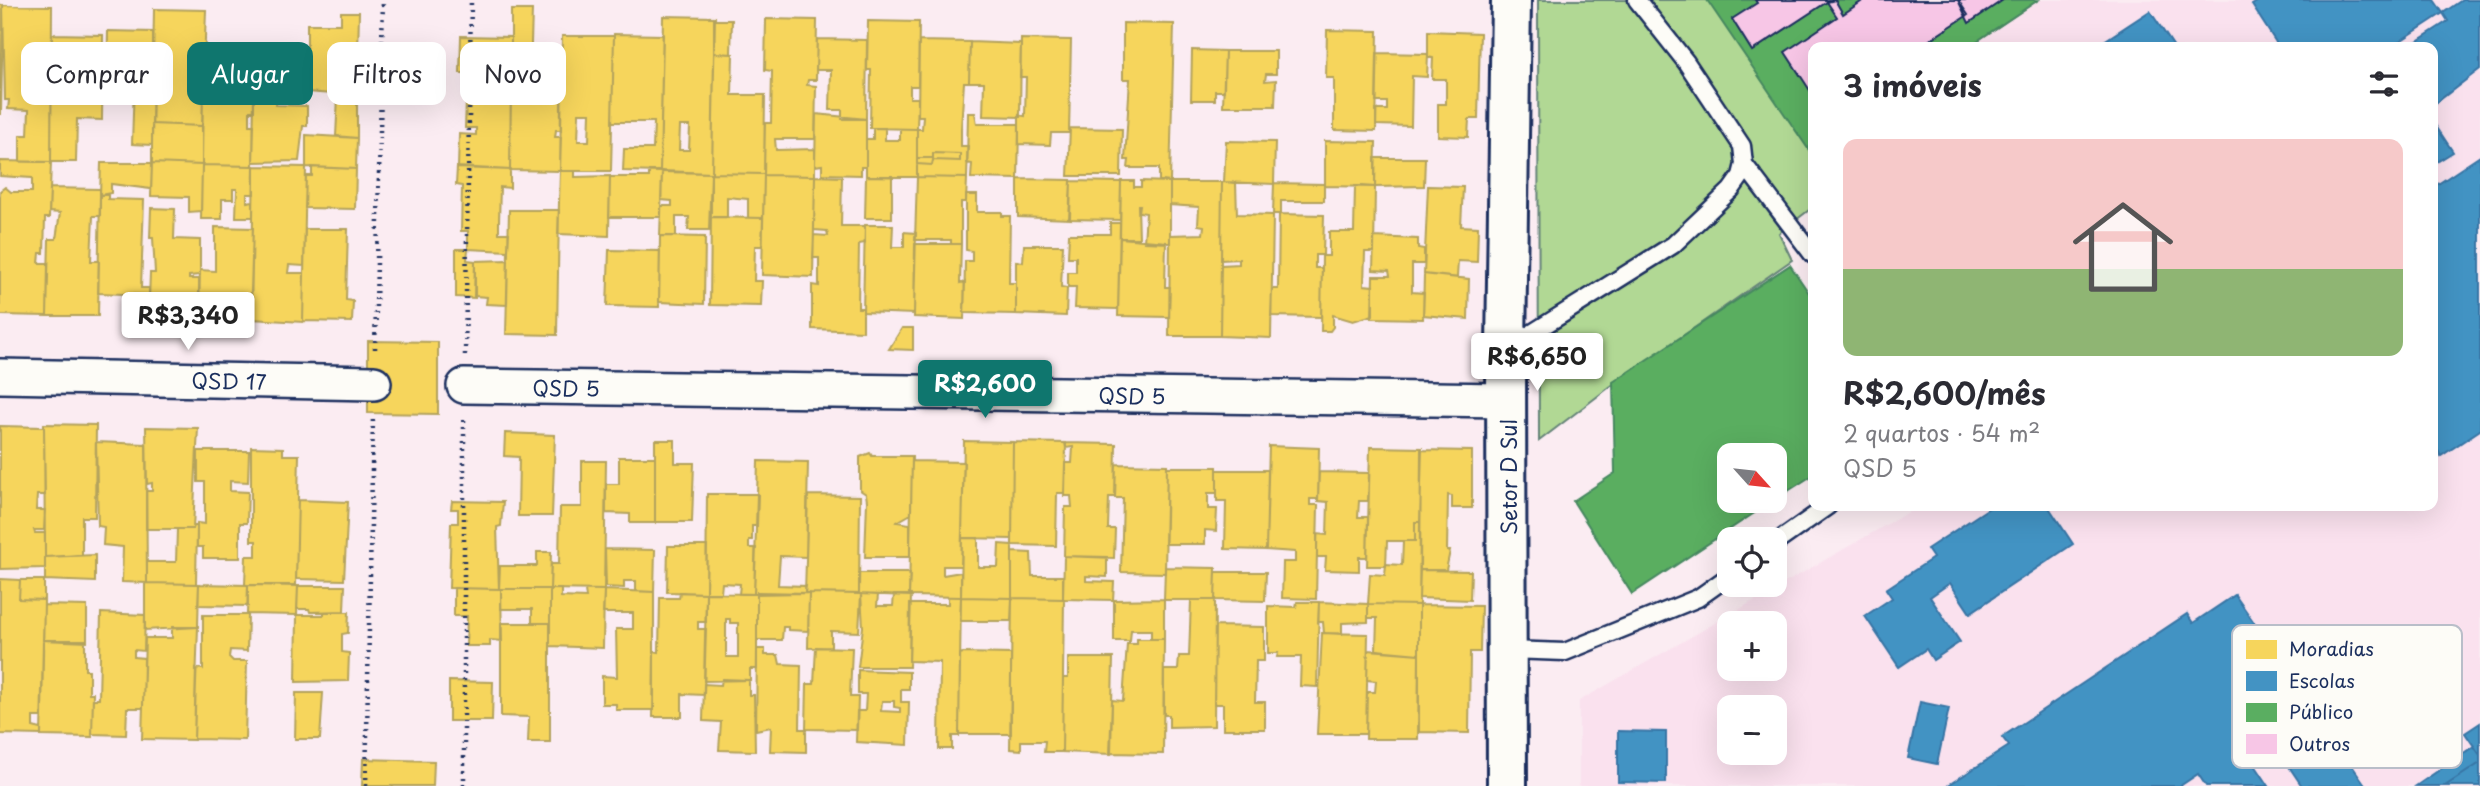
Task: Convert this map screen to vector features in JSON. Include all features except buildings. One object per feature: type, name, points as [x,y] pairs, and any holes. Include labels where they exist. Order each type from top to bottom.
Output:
[{"type":"main road","name":"Setor D Sul","points":[[1507,786],[1509,650],[1506,349],[1511,0]]},
{"type":"street","name":"QSD 17","points":[[0,376],[374,383]]},
{"type":"street","name":"QSD 5","points":[[464,386],[1507,400]]},
{"type":"lane","points":[[1637,0],[1686,62],[1742,146],[1744,164],[1808,248]]},
{"type":"lane","points":[[1506,349],[1673,245],[1731,190],[1744,164]]},
{"type":"lane","points":[[1787,535],[1821,511]]},
{"type":"lane","points":[[1509,650],[1565,652],[1698,598],[1717,585]]},
{"type":"shaded area","points":[[2038,0],[2480,0],[2480,786],[1579,786],[1579,701],[1717,622],[1717,681],[1787,681],[1787,611],[1736,611],[1760,597],[1787,597],[1787,582],[1910,511],[2438,511],[2438,42],[1975,42]]},
{"type":"green space","points":[[1538,0],[2038,0],[1975,42],[1808,42],[1808,211],[1779,233],[1792,260],[1611,386],[1539,441]]}]
